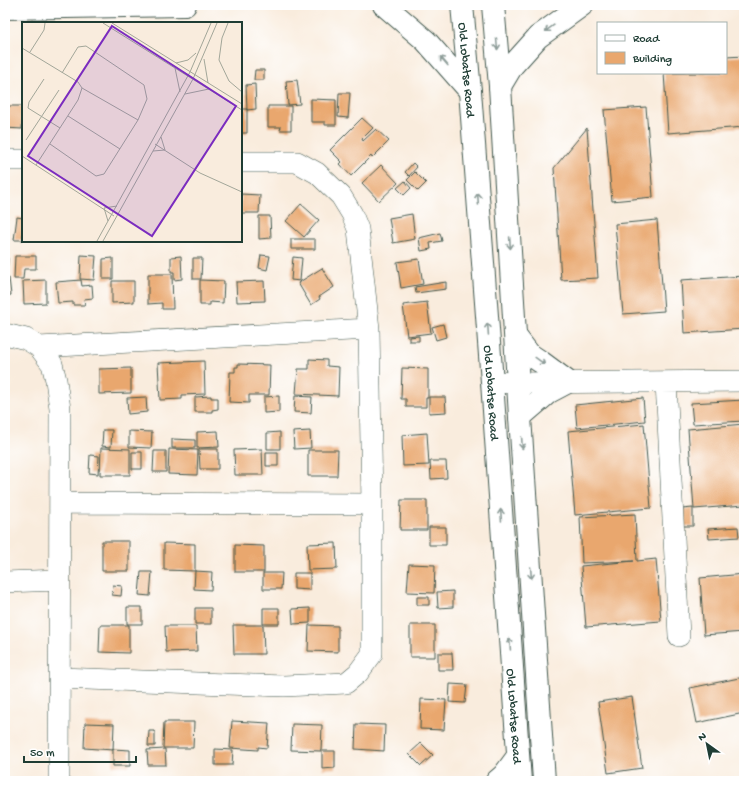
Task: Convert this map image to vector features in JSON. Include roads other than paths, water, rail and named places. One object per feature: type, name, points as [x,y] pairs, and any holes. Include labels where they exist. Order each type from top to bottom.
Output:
[{"type":"main road","points":[[5,8],[185,5]]},
{"type":"main road","points":[[384,5],[426,40],[470,91]]},
{"type":"main road","name":"Old Lobatse Road","points":[[462,5],[492,382],[520,781]]},
{"type":"main road","points":[[493,5],[500,86],[544,781]]},
{"type":"main road","points":[[500,86],[512,66],[538,36],[582,5]]},
{"type":"main road","points":[[516,337],[529,354],[568,382],[549,392],[520,418]]},
{"type":"main road","points":[[497,781],[504,775],[518,756]]},
{"type":"street","points":[[5,160],[22,160]]},
{"type":"street","points":[[59,678],[284,686],[346,683],[358,673],[372,654],[372,504],[369,329],[358,229],[352,214],[341,196],[317,173],[297,162],[242,162]]},
{"type":"street","points":[[39,346],[369,329]]},
{"type":"street","points":[[5,334],[26,339],[39,346],[52,364],[60,409],[59,781]]},
{"type":"street","points":[[492,382],[744,381]]},
{"type":"street","points":[[666,382],[679,636]]},
{"type":"street","points":[[60,503],[372,504]]},
{"type":"street","points":[[5,582],[59,580]]}]
